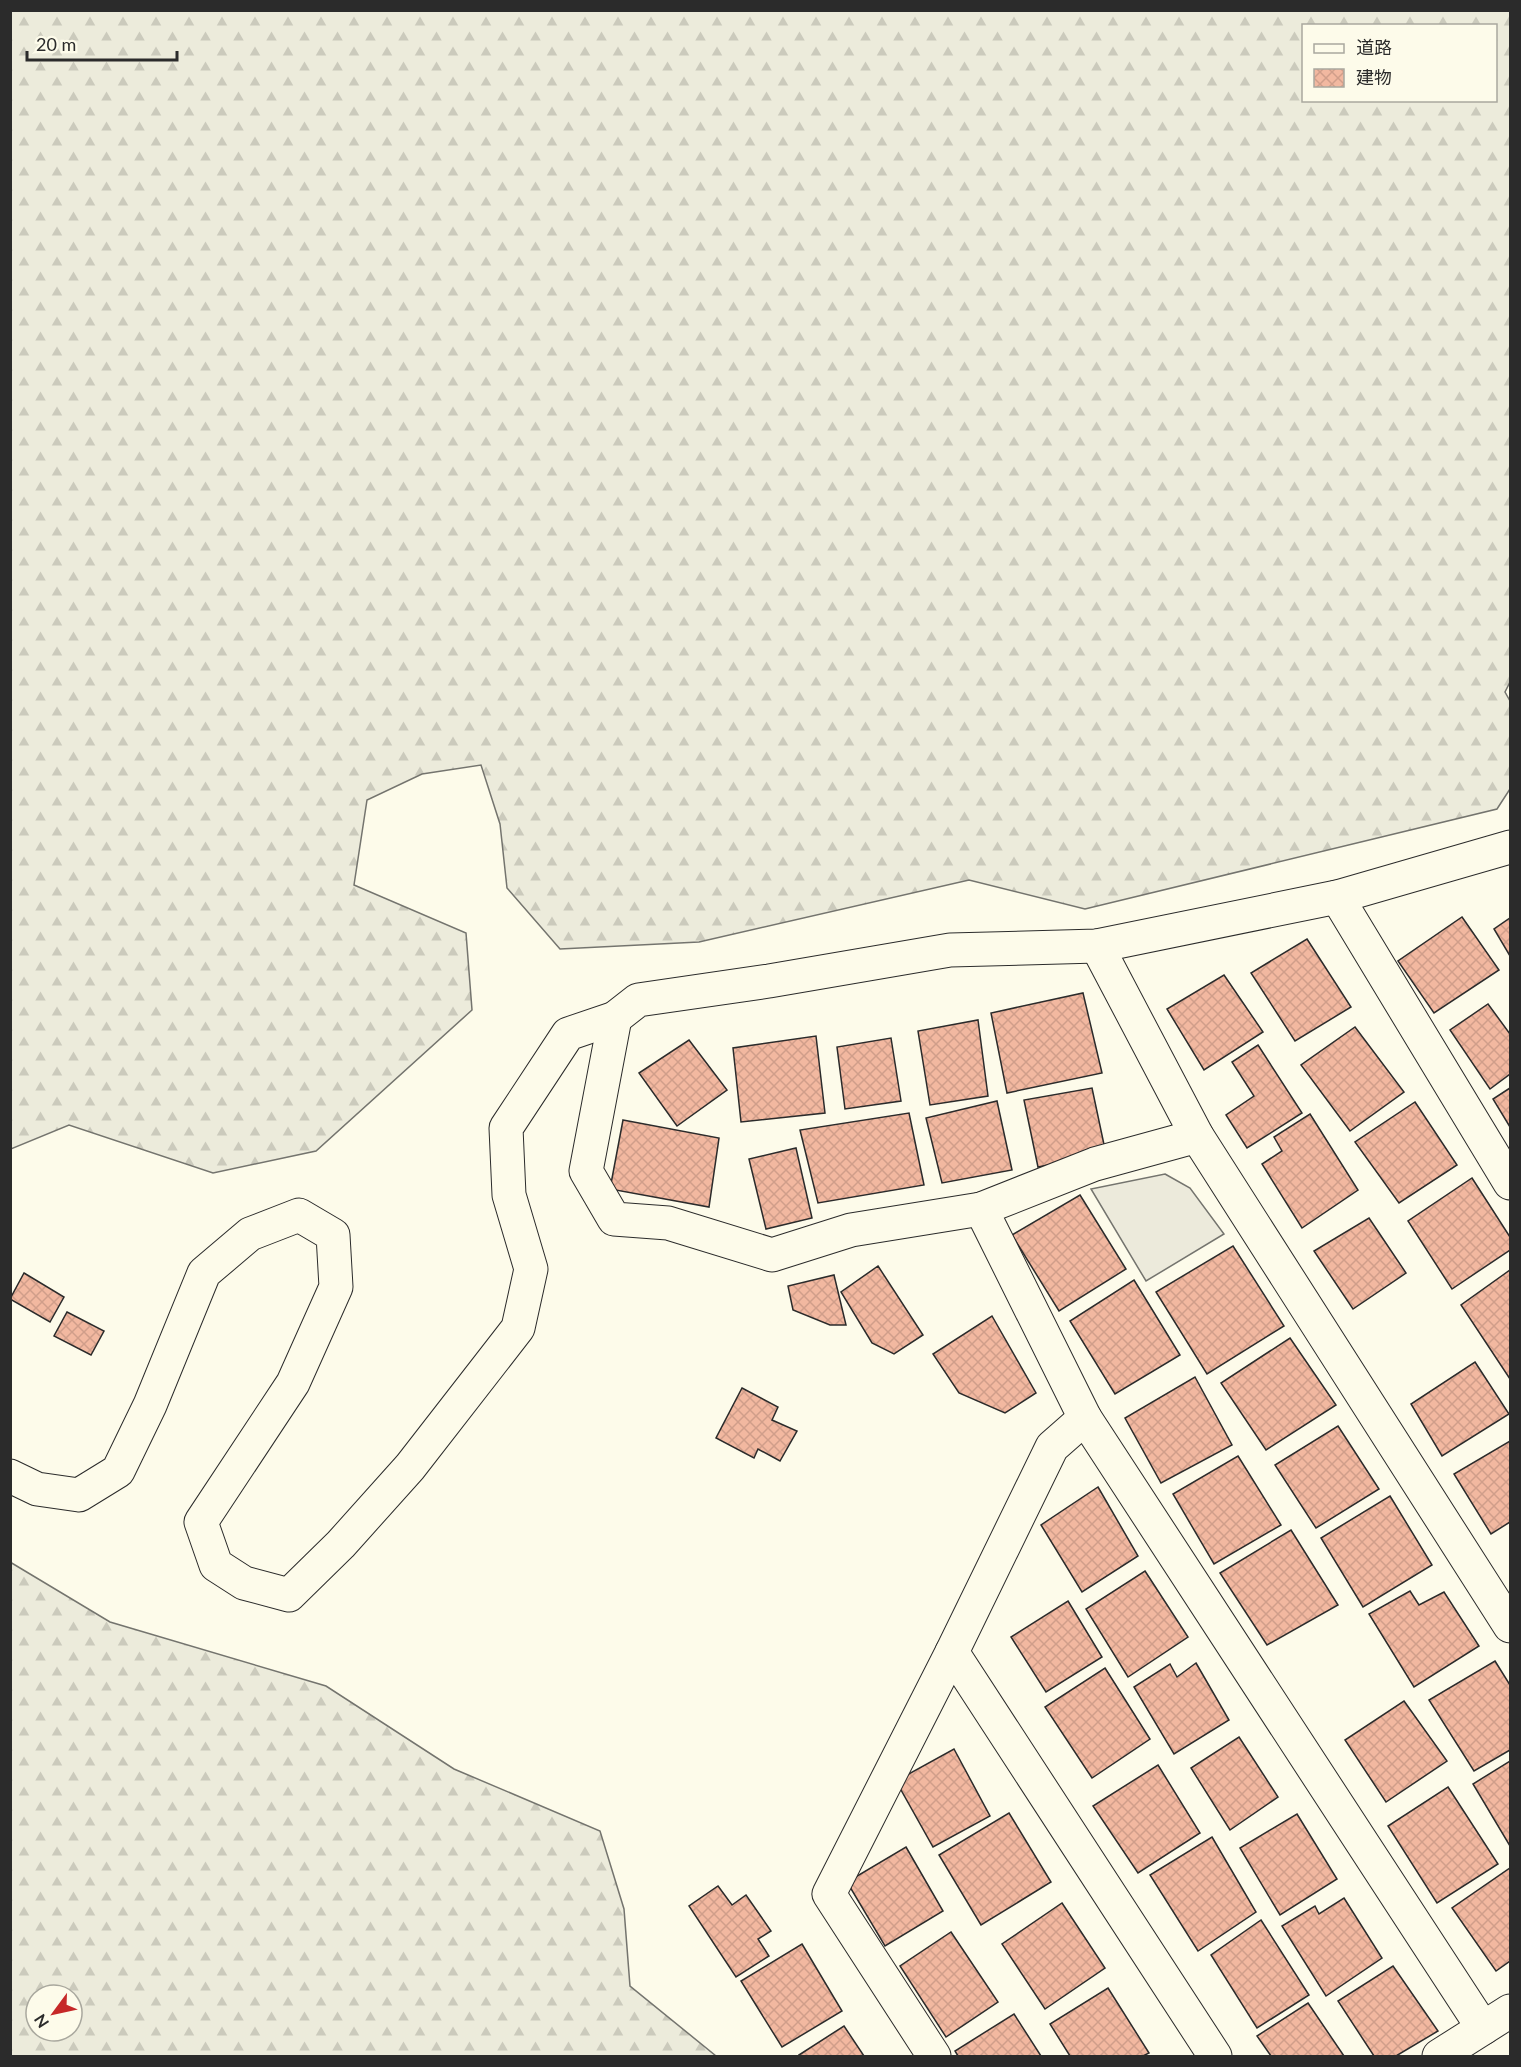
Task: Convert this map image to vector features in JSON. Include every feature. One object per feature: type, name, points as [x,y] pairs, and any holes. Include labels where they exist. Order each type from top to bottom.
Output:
[{"type":"street","points":[[10,1476],[37,1489],[79,1495],[118,1471],[150,1404],[204,1273],[250,1234],[300,1215],[333,1234],[336,1287],[292,1383],[201,1522],[216,1566],[244,1583],[289,1595],[340,1544],[410,1467],[518,1328],[531,1269],[509,1195],[506,1128],[568,1034],[615,1018],[638,1000],[769,981],[950,950],[1097,946],[1337,897],[1510,847]]},
{"type":"street","points":[[1337,897],[1510,1183]]},
{"type":"street","points":[[1097,946],[1197,1136],[1510,1626]]},
{"type":"street","points":[[615,1018],[586,1171],[614,1219],[668,1223],[772,1255],[851,1230],[981,1209],[1095,1164],[1197,1136]]},
{"type":"street","points":[[981,1209],[1085,1418],[1483,2028]]},
{"type":"street","points":[[934,2056],[829,1894],[952,1652],[1052,1447],[1085,1418]]},
{"type":"street","points":[[952,1652],[1215,2056]]},
{"type":"street","points":[[1438,2056],[1510,2011]]},
{"type":"green space","points":[[11,10],[1510,11],[1510,682],[1505,692],[1510,701],[1510,789],[1497,809],[1085,909],[969,880],[699,942],[560,949],[507,888],[500,824],[481,765],[422,774],[367,800],[354,885],[466,933],[472,1010],[316,1151],[213,1173],[69,1125],[11,1149]]},
{"type":"green space","points":[[10,1562],[110,1622],[326,1686],[454,1769],[600,1831],[624,1909],[630,1986],[716,2056],[11,2056]]},
{"type":"shaded area","points":[[1165,1174],[1190,1188],[1224,1234],[1146,1281],[1091,1189]]},
{"type":"building","points":[[1462,917],[1499,970],[1434,1013],[1398,961]]},
{"type":"building","points":[[1510,918],[1510,956],[1494,929]]},
{"type":"building","points":[[1307,939],[1351,1007],[1295,1041],[1251,973]]},
{"type":"building","points":[[1224,975],[1263,1032],[1204,1070],[1167,1009]]},
{"type":"building","points":[[1083,993],[1102,1073],[1007,1093],[991,1013]]},
{"type":"building","points":[[1488,1004],[1510,1034],[1510,1074],[1490,1089],[1450,1030]]},
{"type":"building","points":[[978,1020],[988,1096],[930,1105],[918,1031]]},
{"type":"building","points":[[1355,1027],[1404,1092],[1350,1131],[1301,1065]]},
{"type":"building","points":[[816,1036],[825,1113],[741,1122],[733,1048]]},
{"type":"building","points":[[891,1038],[901,1101],[845,1109],[837,1047]]},
{"type":"building","points":[[689,1040],[727,1090],[677,1126],[639,1073]]},
{"type":"building","points":[[1258,1045],[1302,1113],[1247,1148],[1226,1115],[1254,1096],[1232,1062]]},
{"type":"building","points":[[1092,1088],[1106,1154],[1038,1167],[1024,1100]]},
{"type":"building","points":[[1510,1088],[1510,1127],[1493,1099]]},
{"type":"building","points":[[997,1101],[1012,1170],[942,1183],[926,1118]]},
{"type":"building","points":[[1415,1102],[1457,1165],[1399,1203],[1355,1142]]},
{"type":"building","points":[[909,1113],[924,1185],[818,1203],[800,1130]]},
{"type":"building","points":[[1310,1114],[1358,1190],[1302,1228],[1262,1164],[1282,1151],[1274,1137]]},
{"type":"building","points":[[623,1120],[719,1138],[709,1207],[610,1189]]},
{"type":"building","points":[[796,1148],[812,1218],[766,1229],[749,1159]]},
{"type":"building","points":[[1472,1178],[1510,1237],[1510,1250],[1452,1289],[1408,1221]]},
{"type":"building","points":[[1080,1195],[1126,1269],[1059,1311],[1012,1235]]},
{"type":"building","points":[[1369,1218],[1406,1273],[1353,1309],[1314,1251]]},
{"type":"building","points":[[1233,1246],[1284,1326],[1207,1374],[1156,1292]]},
{"type":"building","points":[[878,1266],[923,1335],[894,1354],[872,1343],[841,1292]]},
{"type":"building","points":[[1510,1270],[1510,1379],[1461,1305]]},
{"type":"building","points":[[24,1273],[64,1297],[50,1322],[10,1299]]},
{"type":"building","points":[[834,1275],[846,1325],[830,1325],[793,1310],[788,1286]]},
{"type":"building","points":[[1134,1280],[1180,1355],[1115,1394],[1070,1321]]},
{"type":"building","points":[[67,1312],[104,1331],[91,1355],[54,1336]]},
{"type":"building","points":[[992,1316],[1036,1393],[1005,1413],[959,1393],[933,1354]]},
{"type":"building","points":[[1290,1338],[1336,1405],[1266,1450],[1221,1383]]},
{"type":"building","points":[[1475,1362],[1509,1414],[1442,1456],[1411,1404]]},
{"type":"building","points":[[1195,1377],[1232,1445],[1161,1483],[1125,1418]]},
{"type":"building","points":[[742,1388],[778,1407],[772,1420],[797,1431],[780,1461],[758,1449],[754,1458],[716,1438]]},
{"type":"building","points":[[1338,1426],[1379,1489],[1316,1528],[1275,1465]]},
{"type":"building","points":[[1510,1441],[1510,1522],[1491,1534],[1454,1474]]},
{"type":"building","points":[[1238,1456],[1281,1525],[1214,1564],[1173,1494]]},
{"type":"building","points":[[1098,1487],[1138,1556],[1082,1592],[1041,1525]]},
{"type":"building","points":[[1390,1496],[1432,1565],[1363,1607],[1321,1538]]},
{"type":"building","points":[[1291,1530],[1338,1605],[1267,1645],[1220,1573]]},
{"type":"building","points":[[1145,1571],[1188,1637],[1128,1677],[1086,1609]]},
{"type":"building","points":[[1410,1591],[1419,1605],[1444,1592],[1479,1646],[1414,1687],[1369,1614]]},
{"type":"building","points":[[1068,1601],[1102,1657],[1046,1692],[1011,1637]]},
{"type":"building","points":[[1495,1661],[1510,1685],[1510,1750],[1474,1771],[1429,1700]]},
{"type":"building","points":[[1196,1663],[1229,1720],[1174,1754],[1134,1687],[1170,1664],[1177,1677]]},
{"type":"building","points":[[1105,1668],[1150,1739],[1092,1778],[1045,1707]]},
{"type":"building","points":[[1404,1701],[1447,1761],[1386,1802],[1345,1740]]},
{"type":"building","points":[[1239,1737],[1278,1797],[1230,1830],[1191,1768]]},
{"type":"building","points":[[954,1749],[990,1816],[933,1847],[896,1781]]},
{"type":"building","points":[[1510,1761],[1510,1846],[1473,1784]]},
{"type":"building","points":[[1158,1765],[1200,1833],[1138,1873],[1093,1806]]},
{"type":"building","points":[[1448,1787],[1498,1864],[1437,1903],[1388,1826]]},
{"type":"building","points":[[1009,1813],[1051,1882],[981,1925],[939,1855]]},
{"type":"building","points":[[1297,1814],[1337,1879],[1280,1915],[1240,1848]]},
{"type":"building","points":[[1212,1837],[1256,1912],[1198,1951],[1150,1875]]},
{"type":"building","points":[[906,1847],[943,1911],[885,1946],[847,1882]]},
{"type":"building","points":[[1510,1868],[1510,1961],[1496,1971],[1452,1908]]},
{"type":"building","points":[[718,1886],[732,1905],[746,1895],[771,1931],[758,1939],[769,1956],[736,1977],[689,1906]]},
{"type":"building","points":[[1344,1898],[1382,1958],[1326,1996],[1282,1926],[1315,1906],[1319,1914]]},
{"type":"building","points":[[1062,1903],[1105,1968],[1045,2009],[1002,1944]]},
{"type":"building","points":[[1261,1920],[1309,1995],[1257,2028],[1211,1955]]},
{"type":"building","points":[[951,1932],[998,2002],[946,2037],[900,1966]]},
{"type":"building","points":[[802,1944],[842,2011],[782,2047],[741,1981]]},
{"type":"building","points":[[1393,1966],[1438,2031],[1396,2056],[1374,2056],[1338,2001]]},
{"type":"building","points":[[1108,1988],[1149,2053],[1143,2056],[1070,2056],[1050,2024]]},
{"type":"building","points":[[1308,2003],[1344,2056],[1271,2056],[1257,2036]]},
{"type":"building","points":[[1014,2014],[1041,2056],[958,2056],[955,2051]]},
{"type":"building","points":[[844,2026],[864,2056],[799,2055]]}]
